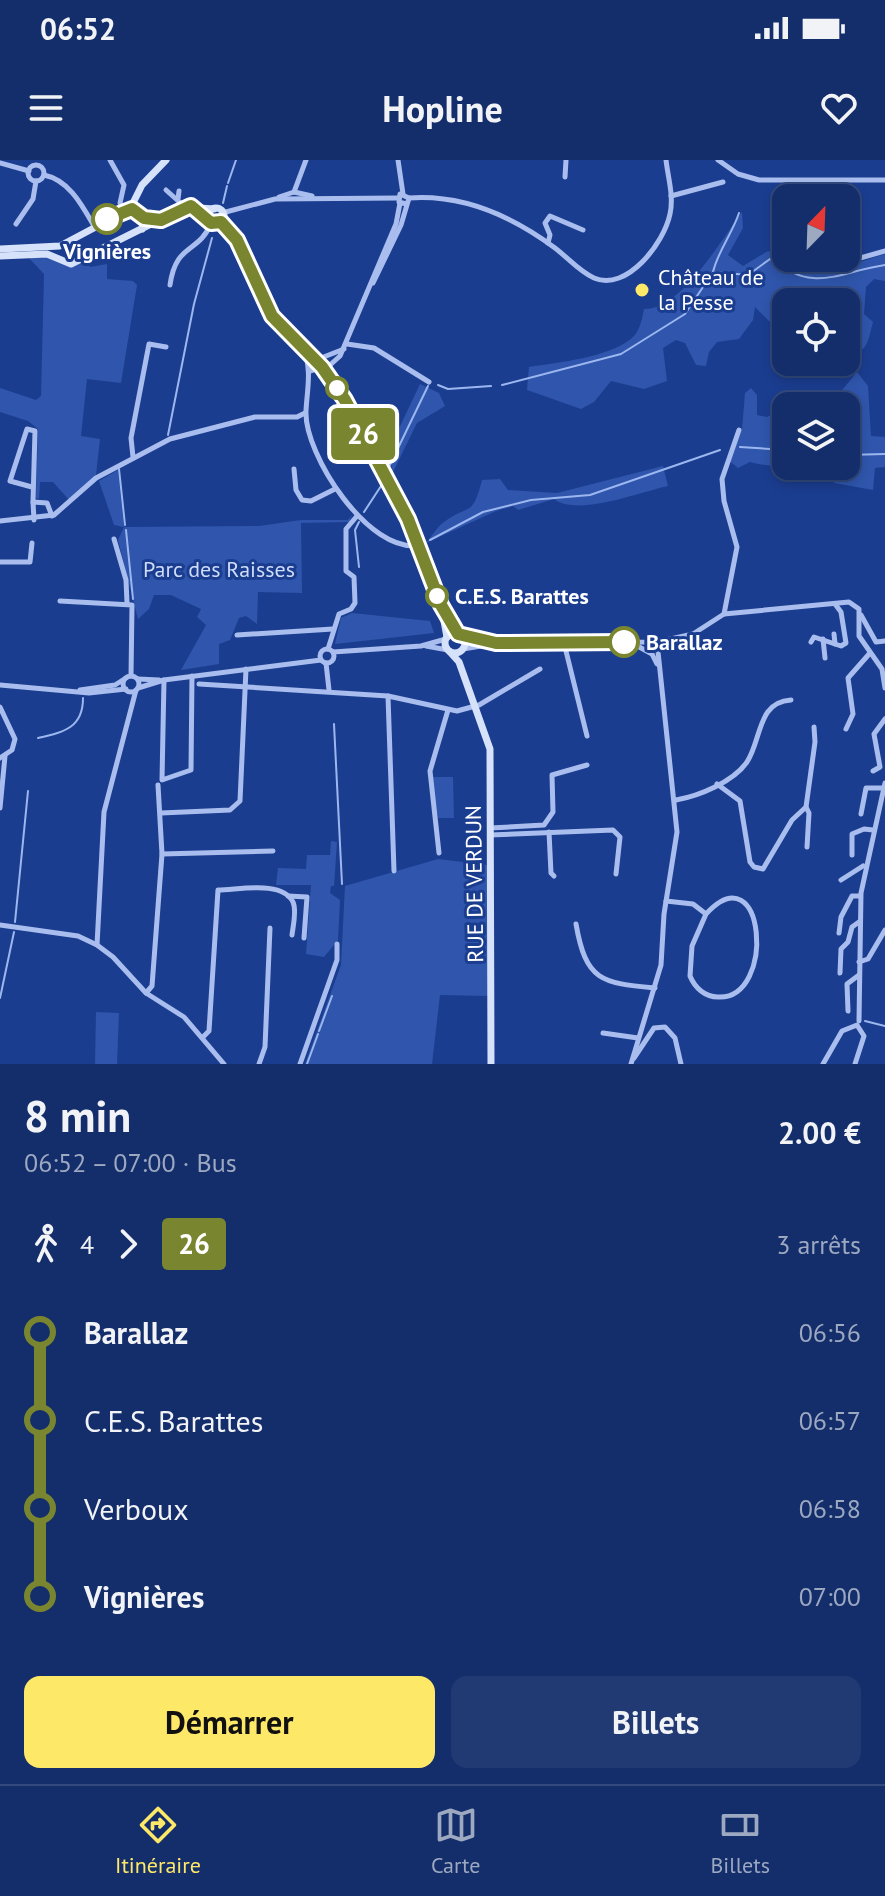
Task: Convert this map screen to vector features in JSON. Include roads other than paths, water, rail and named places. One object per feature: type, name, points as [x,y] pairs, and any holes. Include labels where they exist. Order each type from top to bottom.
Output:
[{"type":"main road","points":[[0,249],[60,246],[126,211],[142,185],[167,160]]},
{"type":"main road","points":[[142,229],[145,187],[167,160]]},
{"type":"main road","points":[[0,256],[59,256],[66,263],[74,263],[188,206],[214,209],[222,213],[221,222]]},
{"type":"main road","points":[[188,206],[209,220],[221,222],[237,240],[272,316],[321,363],[345,400],[420,545],[441,605],[460,635],[447,638]]},
{"type":"main road","points":[[209,220],[214,209]]},
{"type":"main road","points":[[126,211],[161,220]]},
{"type":"main road","points":[[59,256],[60,246]]},
{"type":"main road","name":"RUE DE VERDUN","points":[[441,605],[449,651],[459,662],[490,749],[491,1064]]},
{"type":"main road","name":"RUE DE VERDUN","points":[[460,635],[476,706]]},
{"type":"main road","points":[[449,651],[462,650]]},
{"type":"street","points":[[110,160],[124,185],[120,203],[126,211]]},
{"type":"street","points":[[294,195],[306,160]]},
{"type":"street","points":[[310,371],[345,346],[368,290],[378,277],[401,225],[403,199],[398,160]]},
{"type":"street","points":[[565,177],[566,160]]},
{"type":"street","points":[[222,213],[294,195],[316,198],[437,198],[492,210],[548,243],[594,278],[608,280],[622,277],[635,268],[662,235],[670,215],[666,160]]},
{"type":"street","points":[[718,160],[738,174],[759,180],[883,182]]},
{"type":"street","points":[[0,163],[29,171]]},
{"type":"street","points":[[36,181],[30,178],[29,171],[35,163],[43,169],[44,175]]},
{"type":"street","points":[[16,224],[33,199],[36,181],[44,175],[57,178],[68,188],[90,228]]},
{"type":"street","points":[[671,196],[723,182]]},
{"type":"street","points":[[166,190],[188,206]]},
{"type":"street","points":[[178,199],[179,191]]},
{"type":"street","points":[[548,243],[550,235],[545,223],[550,216],[583,230]]},
{"type":"street","points":[[170,285],[177,257],[204,236],[209,220]]},
{"type":"street","points":[[860,258],[885,251]]},
{"type":"street","points":[[133,457],[131,438],[149,344],[166,347]]},
{"type":"street","points":[[321,363],[345,346],[370,346],[429,382]]},
{"type":"street","points":[[305,347],[310,371],[305,413],[320,462],[335,489],[356,514],[394,540],[420,545]]},
{"type":"street","points":[[0,521],[52,516],[96,478],[159,443],[197,430],[255,417],[297,417],[305,413]]},
{"type":"street","points":[[32,487],[10,481],[27,429],[35,431],[34,520]]},
{"type":"street","points":[[724,614],[737,547],[724,501],[722,479],[739,430]]},
{"type":"street","points":[[294,469],[296,490],[302,500],[311,501],[335,489]]},
{"type":"street","points":[[33,502],[47,503],[52,516]]},
{"type":"street","points":[[329,690],[324,661],[329,653],[333,629],[339,614],[351,609],[355,603],[354,577],[346,571],[346,529],[356,514]]},
{"type":"street","points":[[114,539],[126,580],[127,603]]},
{"type":"street","points":[[0,562],[31,562],[32,543]]},
{"type":"street","points":[[60,601],[127,603],[134,609],[131,677],[126,689],[132,706]]},
{"type":"street","points":[[811,642],[814,637],[844,645],[846,640],[841,612],[834,603]]},
{"type":"street","points":[[462,650],[496,643],[666,641],[693,634],[724,614],[834,603],[854,603],[876,642],[885,641]]},
{"type":"street","points":[[860,614],[859,636],[882,669],[885,688]]},
{"type":"street","points":[[237,635],[333,629]]},
{"type":"street","points":[[834,634],[835,644]]},
{"type":"street","points":[[460,635],[496,643]]},
{"type":"street","points":[[0,687],[79,691],[137,689],[164,680],[308,659],[329,653],[421,646],[447,638]]},
{"type":"street","points":[[823,639],[825,658]]},
{"type":"street","points":[[655,652],[666,641]]},
{"type":"street","points":[[631,642],[655,652]]},
{"type":"street","points":[[631,1063],[655,988],[664,945],[666,901],[677,832],[661,672],[655,652],[657,642]]},
{"type":"street","points":[[564,643],[587,736]]},
{"type":"street","points":[[421,646],[449,651]]},
{"type":"street","points":[[324,661],[329,653]]},
{"type":"street","points":[[846,729],[853,714],[848,678],[870,653]]},
{"type":"street","points":[[308,659],[324,661]]},
{"type":"street","points":[[161,813],[230,810],[240,801],[246,669]]},
{"type":"street","points":[[199,684],[388,696],[448,710],[476,706],[540,669]]},
{"type":"street","points":[[164,680],[162,780],[191,770],[192,676]]},
{"type":"street","points":[[95,944],[104,812],[137,689],[131,677]]},
{"type":"street","points":[[79,691],[113,685],[131,677],[164,680]]},
{"type":"street","points":[[388,696],[394,871]]},
{"type":"street","points":[[676,800],[693,797],[746,763],[771,706],[791,700]]},
{"type":"street","points":[[0,707],[15,739],[3,757],[0,808]]},
{"type":"street","points":[[439,853],[430,771],[448,710]]},
{"type":"street","points":[[873,771],[880,767],[874,734],[885,719]]},
{"type":"street","points":[[717,784],[740,801],[750,862],[758,870],[769,865],[786,829],[806,807],[815,742],[814,727]]},
{"type":"street","points":[[490,831],[544,825],[553,812],[552,775],[587,765]]},
{"type":"street","points":[[146,993],[152,986],[162,854],[158,785]]},
{"type":"street","points":[[859,1021],[860,896],[864,866],[884,786],[866,788],[861,814]]},
{"type":"street","points":[[806,807],[809,813],[807,847]]},
{"type":"street","points":[[852,855],[852,834],[864,829],[873,830]]},
{"type":"street","points":[[490,831],[613,830],[620,837],[616,874]]},
{"type":"street","points":[[549,832],[551,873],[554,876]]},
{"type":"street","points":[[162,854],[273,851]]},
{"type":"street","points":[[841,880],[864,866]]},
{"type":"street","points":[[203,1037],[209,1031],[218,890],[277,889],[294,907],[292,935]]},
{"type":"street","points":[[284,894],[307,897],[304,938]]},
{"type":"street","points":[[839,933],[841,917],[852,896],[860,896]]},
{"type":"street","points":[[732,899],[750,908],[756,919],[757,946],[750,975],[738,990],[724,997],[702,992],[690,976],[692,946],[706,914],[716,903],[732,899]]},
{"type":"street","points":[[666,901],[693,904],[706,914]]},
{"type":"street","points":[[840,973],[841,949],[848,942],[852,927],[859,922]]},
{"type":"street","points":[[576,924],[584,961],[598,977],[613,984],[655,988]]},
{"type":"street","points":[[0,925],[78,936],[95,944],[113,957],[146,993],[184,1017],[224,1064]]},
{"type":"street","points":[[259,1064],[265,1047],[270,928]]},
{"type":"street","points":[[859,962],[868,959],[885,930]]},
{"type":"street","points":[[300,1064],[337,960],[337,944]]},
{"type":"street","points":[[848,1011],[847,984],[859,975]]},
{"type":"street","points":[[823,1064],[842,1031],[857,1025],[864,1036],[855,1064]]},
{"type":"street","points":[[631,1063],[649,1034],[659,1026],[665,1027],[675,1038],[681,1064]]},
{"type":"street","points":[[603,1033],[638,1038]]},
{"type":"waterway","points":[[228,183],[236,160]]},
{"type":"waterway","points":[[223,203],[227,186]]},
{"type":"waterway","points":[[713,272],[739,213]]},
{"type":"waterway","points":[[168,435],[194,304],[212,238]]},
{"type":"waterway","points":[[502,385],[621,354],[685,314],[713,272],[748,275],[770,259],[786,270],[814,278],[885,265]]},
{"type":"waterway","points":[[438,385],[448,389],[491,386]]},
{"type":"waterway","points":[[387,471],[428,386]]},
{"type":"waterway","points":[[740,447],[772,449]]},
{"type":"waterway","points":[[430,540],[483,512],[531,500],[590,495],[720,450]]},
{"type":"waterway","points":[[860,455],[885,454]]},
{"type":"waterway","points":[[119,469],[125,525]]},
{"type":"waterway","points":[[364,512],[383,483]]},
{"type":"waterway","points":[[359,522],[355,530],[359,567]]},
{"type":"waterway","points":[[126,530],[133,599]]},
{"type":"waterway","points":[[38,738],[64,731],[76,722],[83,698]]},
{"type":"waterway","points":[[334,724],[342,884]]},
{"type":"waterway","points":[[15,922],[28,791]]},
{"type":"waterway","points":[[0,998],[14,932]]},
{"type":"waterway","points":[[319,1031],[332,996]]},
{"type":"waterway","points":[[865,1021],[885,1026]]},
{"type":"waterway","points":[[307,1064],[318,1034]]},
{"type":"place","name":"Vignières","points":[[107,219]]},
{"type":"place","name":"Château de la Pesse","points":[[642,290]]},
{"type":"place","name":"C.E.S. Barattes","points":[[437,596]]},
{"type":"place","name":"Barallaz","points":[[624,642]]},
{"type":"park label","name":"Parc des Raisses","points":[[219,569]]}]
